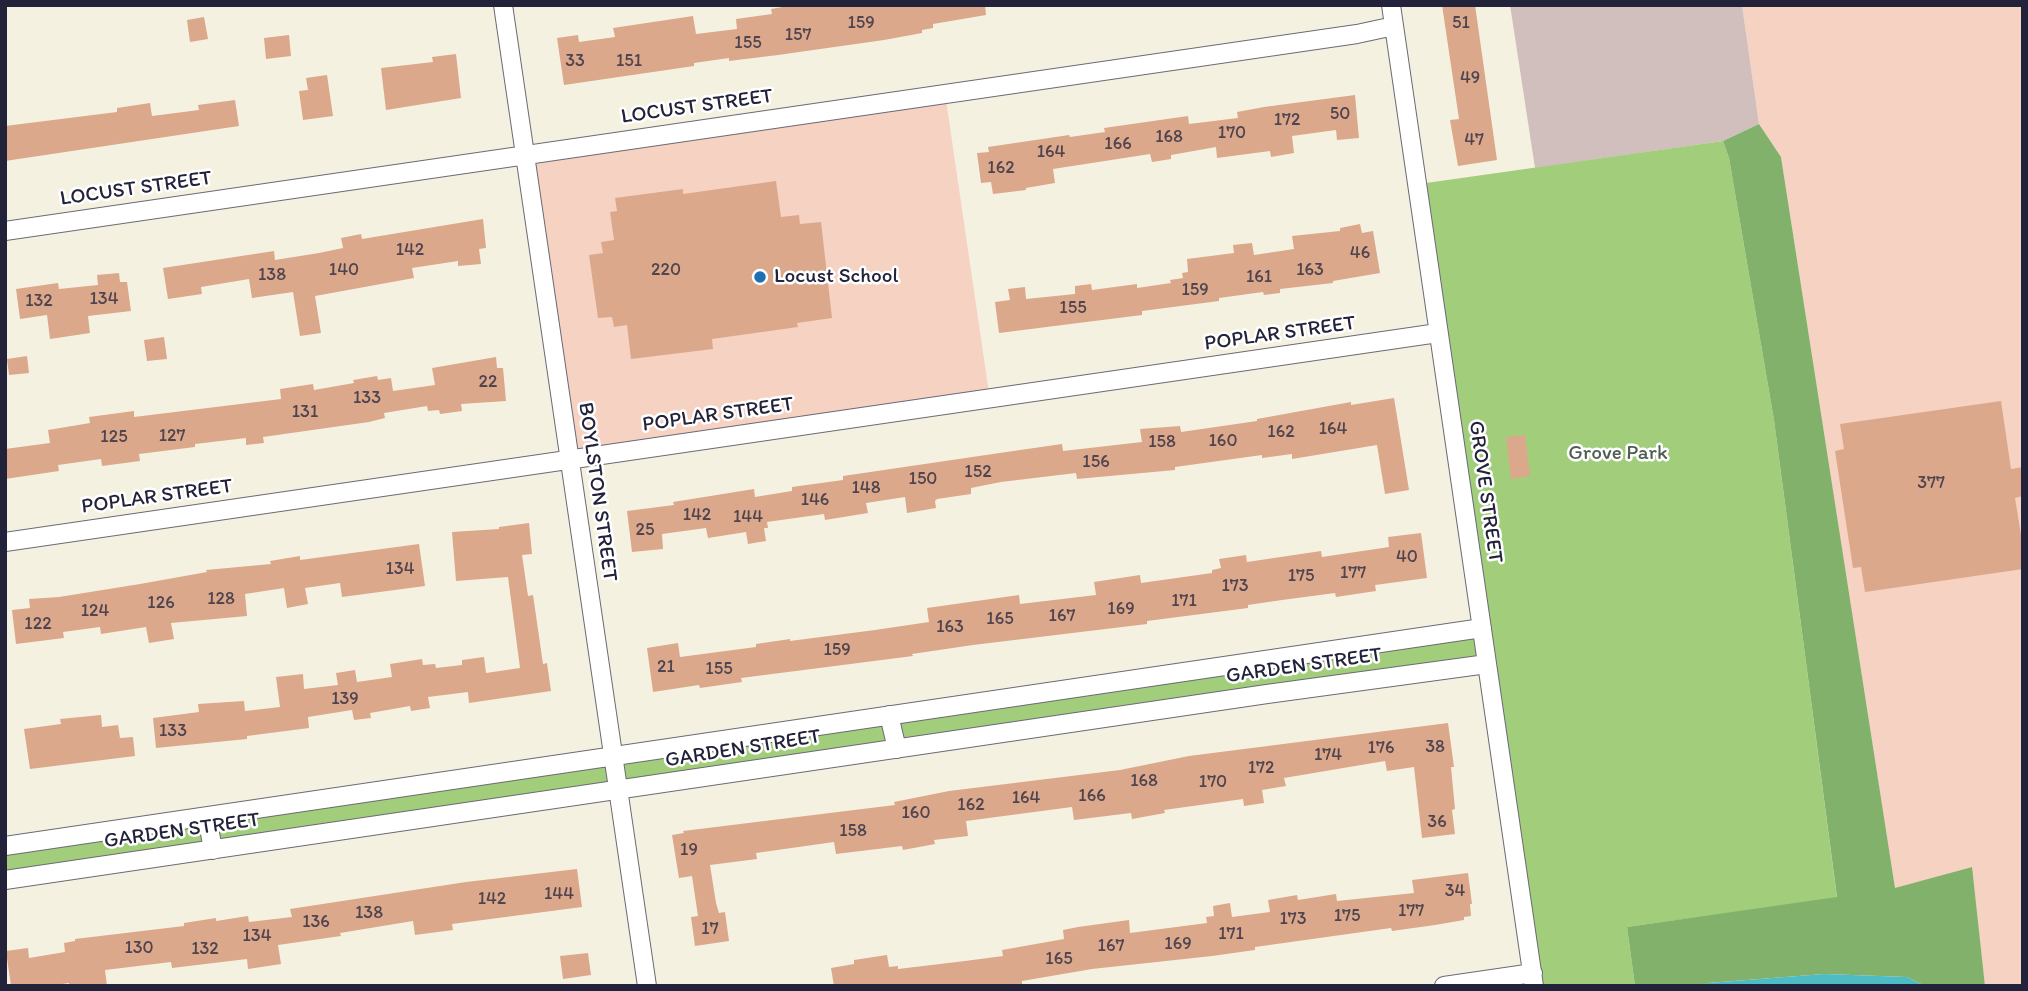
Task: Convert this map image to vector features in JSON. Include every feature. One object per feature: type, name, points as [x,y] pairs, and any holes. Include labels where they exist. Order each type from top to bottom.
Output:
[{"type":"street","name":"BOYLSTON STREET","points":[[503,5],[647,986]]},
{"type":"street","name":"GROVE STREET","points":[[1391,5],[1534,979]]},
{"type":"street","name":"LOCUST STREET","points":[[5,231],[1357,34],[1394,26]]},
{"type":"street","name":"POPLAR STREET","points":[[5,542],[1438,334]]},
{"type":"street","name":"GARDEN STREET","points":[[5,846],[1482,628]]},
{"type":"street","name":"GARDEN STREET","points":[[5,880],[1487,664]]},
{"type":"street","points":[[889,715],[897,748]]},
{"type":"street","points":[[206,816],[213,849]]},
{"type":"street","points":[[1444,986],[1534,979]]},
{"type":"shaded area","points":[[1510,5],[1742,5],[1759,124],[1723,141],[1535,168]]},
{"type":"shaded area","points":[[1742,5],[2023,5],[2023,986],[1985,986],[1971,867],[1895,889],[1781,157],[1759,124]]},
{"type":"shaded area","name":"Locust School","points":[[946,100],[989,393],[574,453],[531,160]]},
{"type":"green space","points":[[1759,124],[1781,157],[1895,888],[1972,867],[1985,986],[1925,986],[1907,977],[1824,974],[1708,983],[1705,986],[1635,986],[1627,927],[1837,897],[1774,420],[1729,158],[1723,141]]},
{"type":"green space","name":"Grove Park","points":[[1723,141],[1729,158],[1774,420],[1837,898],[1627,927],[1635,986],[1534,986],[1419,184]]},
{"type":"green space","points":[[1479,632],[1483,662],[5,877],[5,849]]},
{"type":"water","points":[[1824,974],[1907,977],[1925,986],[1705,986],[1708,983]]},
{"type":"building","points":[[794,5],[985,5],[986,15],[933,24],[933,28],[922,30],[922,33],[884,40],[729,61],[729,58],[694,63],[694,66],[564,85],[557,38],[578,35],[579,42],[615,37],[613,28],[693,16],[696,34],[737,29],[736,19],[772,14],[771,9]]},
{"type":"building","points":[[1442,5],[1475,5],[1497,160],[1458,166],[1450,120],[1459,119]]},
{"type":"building","points":[[204,17],[208,39],[190,42],[187,20]]},
{"type":"building","points":[[289,35],[291,56],[266,59],[264,38]]},
{"type":"building","points":[[456,54],[461,98],[386,110],[381,68],[433,62],[432,57]]},
{"type":"building","points":[[327,75],[333,116],[303,120],[299,91],[308,90],[306,78]]},
{"type":"building","points":[[1355,95],[1359,138],[1337,140],[1336,130],[1292,136],[1294,153],[1271,157],[1270,151],[1217,158],[1216,147],[1171,155],[1171,159],[1152,162],[1150,154],[1053,169],[1055,183],[993,194],[991,182],[981,183],[977,153],[989,152],[988,147],[1105,132],[1104,128],[1188,116],[1189,124],[1238,118],[1237,112]]},
{"type":"building","points":[[235,100],[239,126],[5,161],[5,126],[117,112],[117,108],[150,103],[152,116],[199,110],[198,105]]},
{"type":"building","points":[[776,181],[781,217],[799,215],[800,224],[821,222],[832,318],[797,323],[798,327],[712,339],[713,349],[631,359],[627,325],[614,327],[612,317],[598,318],[589,255],[603,253],[601,242],[614,240],[610,212],[617,211],[615,198],[683,189],[683,194]]},
{"type":"building","points":[[483,219],[486,248],[479,249],[481,264],[458,266],[458,261],[412,268],[414,278],[315,296],[321,333],[300,336],[293,292],[252,298],[249,279],[201,287],[202,294],[168,299],[163,268],[274,251],[275,260],[343,248],[341,238],[361,234],[362,239]]},
{"type":"building","points":[[1360,224],[1362,233],[1373,231],[1380,273],[1333,283],[1280,289],[1280,293],[1264,295],[1263,292],[1142,311],[1142,315],[999,333],[995,302],[1010,300],[1008,289],[1025,287],[1026,299],[1075,294],[1075,286],[1091,284],[1092,290],[1171,283],[1170,280],[1183,278],[1182,273],[1188,272],[1187,259],[1234,253],[1233,245],[1252,243],[1254,255],[1294,249],[1292,236],[1340,231],[1340,228]]},
{"type":"building","points":[[119,273],[120,282],[127,282],[131,311],[88,316],[90,333],[50,339],[47,315],[20,319],[16,289],[58,283],[59,289],[98,285],[97,275]]},
{"type":"building","points":[[164,337],[167,359],[147,361],[144,340]]},
{"type":"building","points":[[27,356],[29,373],[9,375],[7,359]]},
{"type":"building","points":[[496,357],[497,368],[503,368],[506,401],[461,404],[462,411],[440,414],[439,410],[428,411],[427,406],[384,413],[385,418],[369,422],[263,437],[264,443],[246,445],[246,438],[195,444],[195,447],[139,454],[140,461],[102,466],[101,459],[58,465],[59,471],[5,479],[5,449],[50,443],[48,430],[90,423],[89,417],[134,411],[134,417],[281,399],[280,389],[313,384],[314,390],[377,376],[378,380],[391,378],[393,391],[435,385],[432,368]]},
{"type":"building","points":[[1394,398],[1409,490],[1385,494],[1377,445],[1292,459],[1292,454],[1262,458],[1262,455],[1175,467],[1175,470],[1077,479],[1076,473],[1001,482],[971,488],[971,494],[937,499],[936,508],[907,513],[905,497],[866,503],[868,513],[825,520],[824,514],[767,522],[768,528],[764,528],[766,541],[748,544],[746,532],[708,538],[706,528],[662,534],[663,549],[632,552],[627,511],[674,505],[673,502],[754,489],[755,497],[792,491],[792,487],[843,480],[843,476],[1062,444],[1063,451],[1142,442],[1140,429],[1180,426],[1181,432],[1257,421],[1351,402],[1351,405]]},
{"type":"building","points":[[2001,401],[2011,469],[2023,467],[2023,496],[2015,498],[2023,547],[2023,569],[1865,592],[1861,567],[1853,568],[1835,451],[1844,449],[1840,424]]},
{"type":"building","points":[[1525,435],[1530,476],[1511,479],[1506,437]]},
{"type":"building","points":[[529,523],[532,554],[522,555],[528,596],[533,595],[543,664],[547,663],[551,691],[469,703],[468,692],[428,697],[430,708],[411,711],[410,706],[370,713],[371,718],[354,720],[352,710],[308,717],[309,728],[247,736],[247,739],[156,748],[153,718],[199,712],[198,704],[244,701],[245,711],[280,707],[276,677],[303,674],[304,689],[338,685],[336,673],[355,670],[357,682],[392,677],[390,664],[422,659],[423,665],[435,664],[436,668],[462,665],[462,660],[484,657],[486,673],[520,668],[508,577],[456,581],[452,532],[499,529]]},
{"type":"building","points":[[1421,533],[1427,578],[1375,585],[1376,591],[1336,597],[1335,593],[1282,600],[1248,605],[1248,608],[1147,621],[1147,624],[973,645],[912,654],[913,656],[741,678],[742,682],[653,692],[647,648],[678,643],[680,657],[756,647],[756,644],[790,639],[929,622],[927,608],[1019,595],[1020,604],[1096,595],[1094,582],[1140,575],[1141,583],[1212,573],[1212,570],[1221,568],[1219,559],[1246,555],[1247,562],[1321,551],[1322,557],[1389,547],[1388,537]]},
{"type":"building","points":[[419,544],[425,586],[342,597],[340,583],[305,588],[308,604],[287,608],[284,588],[245,594],[247,616],[171,623],[174,639],[149,643],[146,627],[101,634],[100,627],[63,632],[64,638],[16,644],[12,610],[30,608],[29,599],[140,584],[207,572],[206,570],[271,564],[270,561],[300,556],[300,560]]},
{"type":"building","points":[[101,715],[102,727],[118,725],[120,738],[133,737],[135,756],[30,769],[24,729],[61,724],[60,719]]},
{"type":"building","points":[[1448,723],[1454,767],[1451,767],[1455,834],[1422,838],[1414,767],[1387,771],[1385,761],[1284,778],[1286,786],[1262,790],[1264,803],[1244,806],[1243,799],[1164,810],[1165,813],[1132,819],[1131,813],[1074,820],[1072,807],[966,821],[968,836],[934,840],[935,844],[903,850],[902,846],[836,854],[834,842],[756,853],[757,859],[710,865],[716,903],[719,913],[725,912],[729,941],[695,946],[691,917],[698,916],[692,876],[679,878],[672,835],[684,833],[683,831],[895,805],[894,802],[949,791],[1120,770],[1189,756]]},
{"type":"building","points":[[577,869],[582,907],[452,924],[453,930],[415,935],[413,921],[340,933],[341,936],[278,945],[281,964],[248,969],[247,959],[172,968],[171,962],[105,970],[107,986],[69,986],[69,983],[11,986],[6,951],[28,948],[29,958],[65,952],[64,943],[75,939],[184,926],[184,923],[216,918],[216,921],[248,916],[249,922],[292,917],[290,909],[466,882]]},
{"type":"building","points":[[1468,873],[1471,916],[1464,917],[1464,920],[1435,925],[1392,931],[1391,928],[1255,947],[1255,950],[1212,956],[1092,969],[1022,981],[1022,986],[834,986],[831,968],[854,964],[854,960],[887,955],[889,967],[898,966],[898,969],[1003,956],[1002,950],[1064,939],[1063,930],[1078,927],[1129,920],[1130,933],[1207,923],[1206,917],[1214,916],[1213,906],[1230,903],[1232,917],[1270,912],[1268,900],[1297,895],[1298,900],[1336,894],[1337,901],[1414,893],[1412,880]]},
{"type":"building","points":[[588,953],[591,975],[563,979],[560,956]]},
{"type":"place","name":"Locust School","points":[[760,277]]}]
